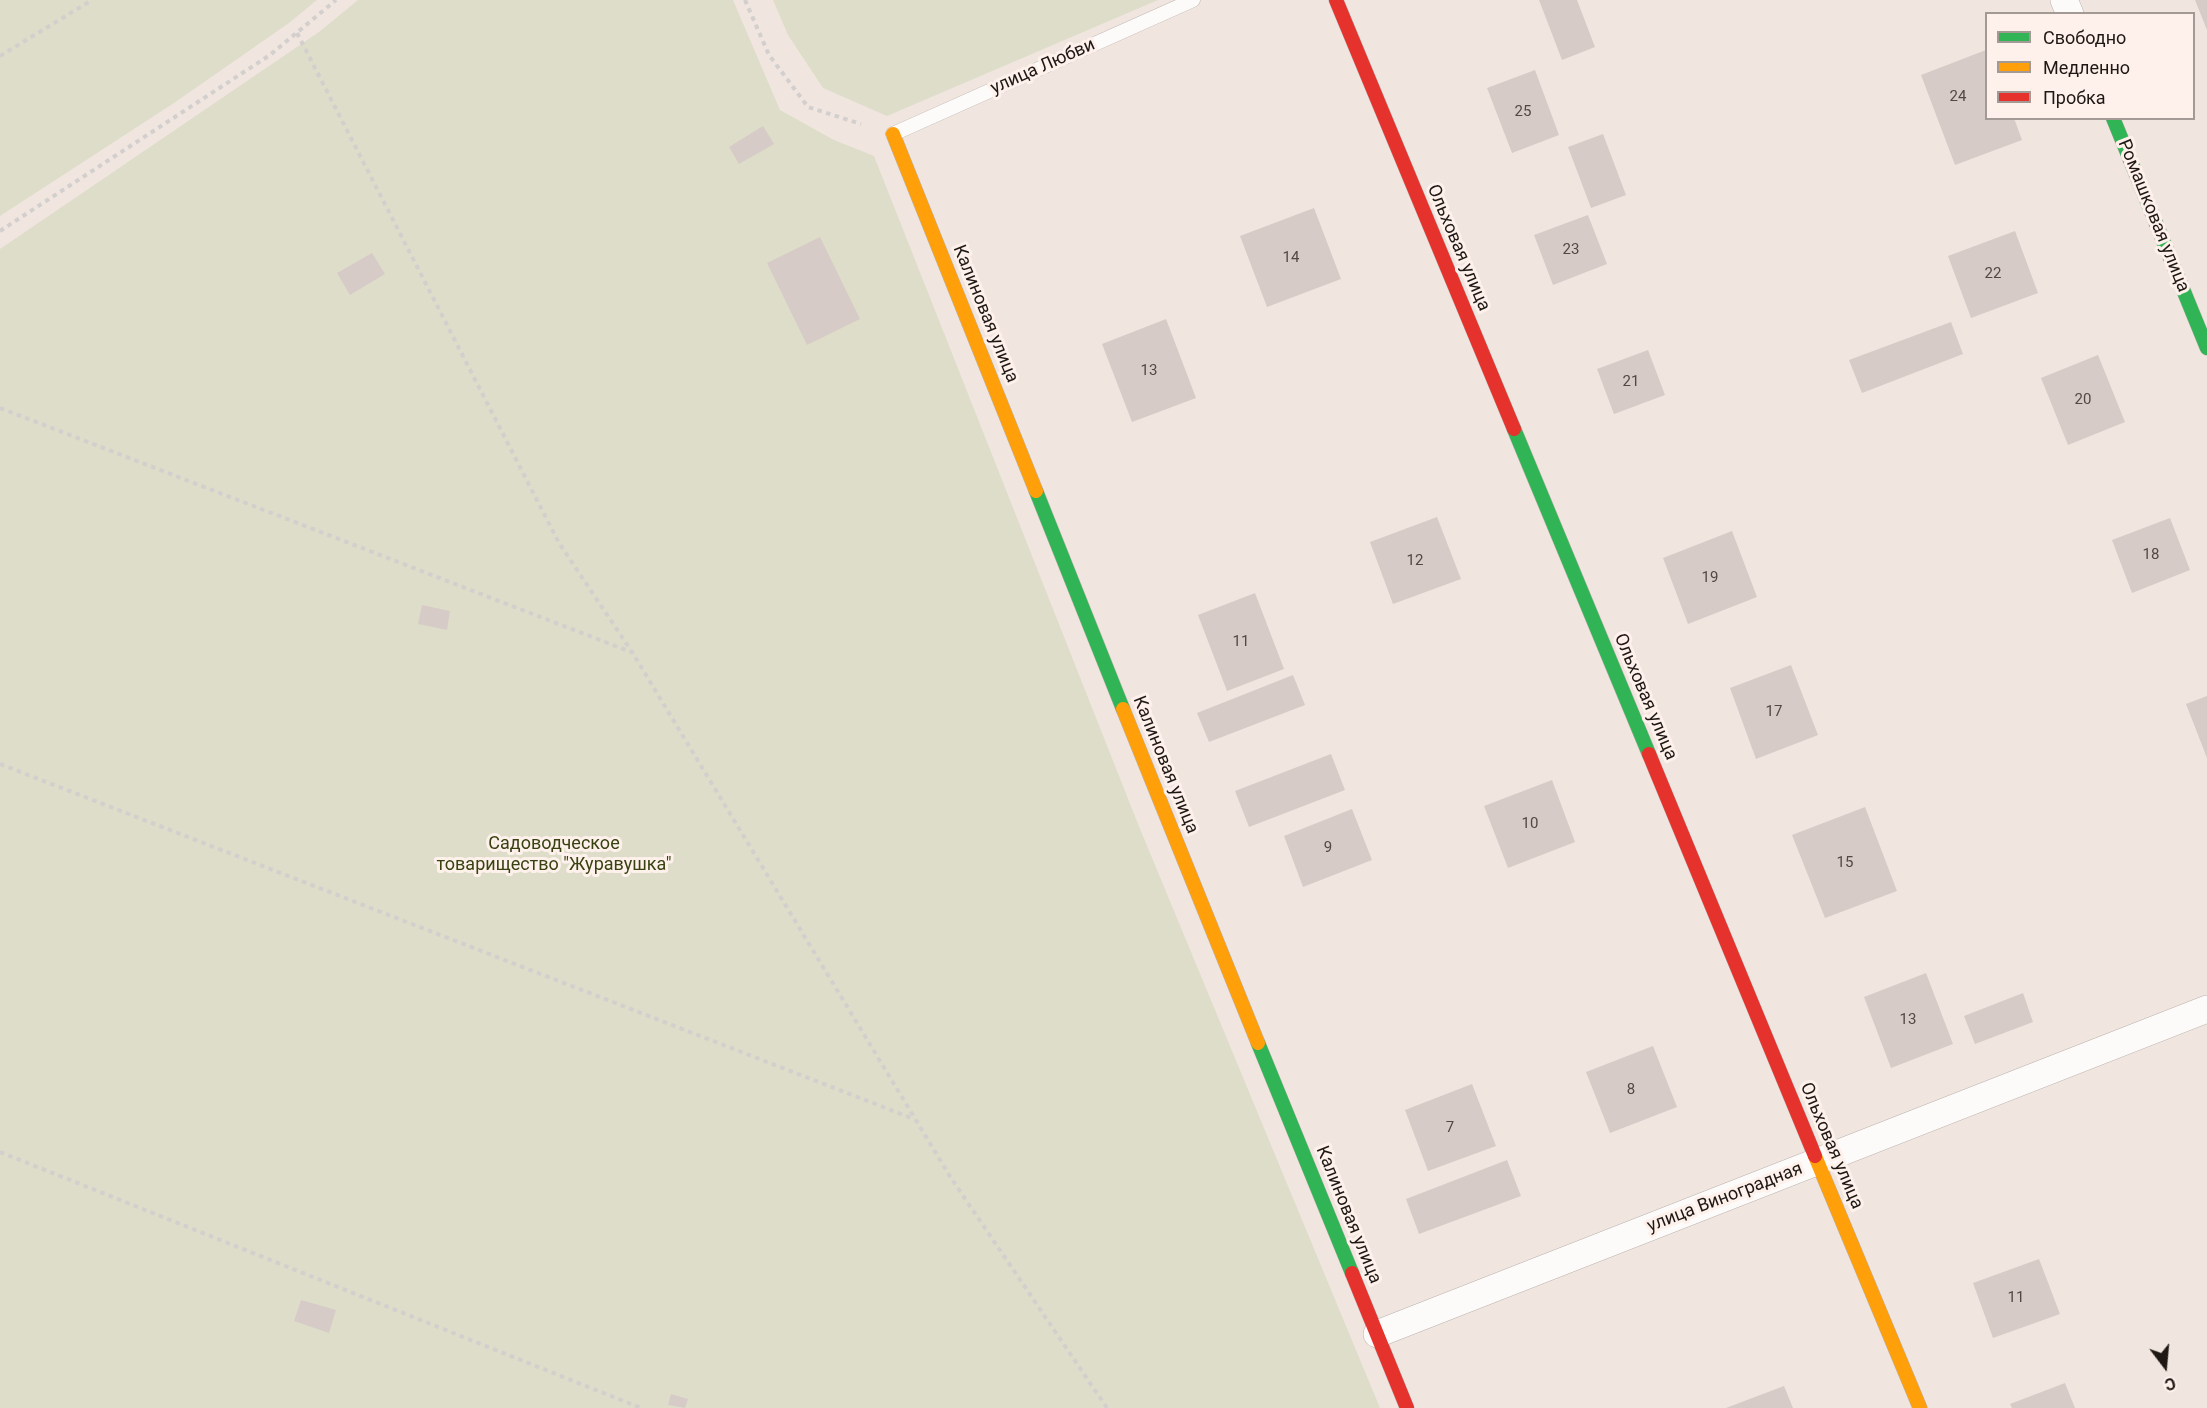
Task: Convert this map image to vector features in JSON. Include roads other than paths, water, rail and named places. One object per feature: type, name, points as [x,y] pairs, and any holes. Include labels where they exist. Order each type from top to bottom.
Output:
[{"type":"street","name":"Ольховая улица","points":[[1336,0],[1920,1408]]},
{"type":"street","name":"Ромашковая улица","points":[[2114,120],[2207,348]]},
{"type":"street","name":"Калиновая улица","points":[[893,134],[1177,844],[1407,1408]]},
{"type":"street","name":"улица Виноградная","points":[[1377,1334],[2207,1009]]},
{"type":"lane","name":"улица Любви","points":[[893,134],[1193,0]]},
{"type":"park label","name":"Садоводческое товарищество \"Журавушка\"","points":[[554,854]]}]
